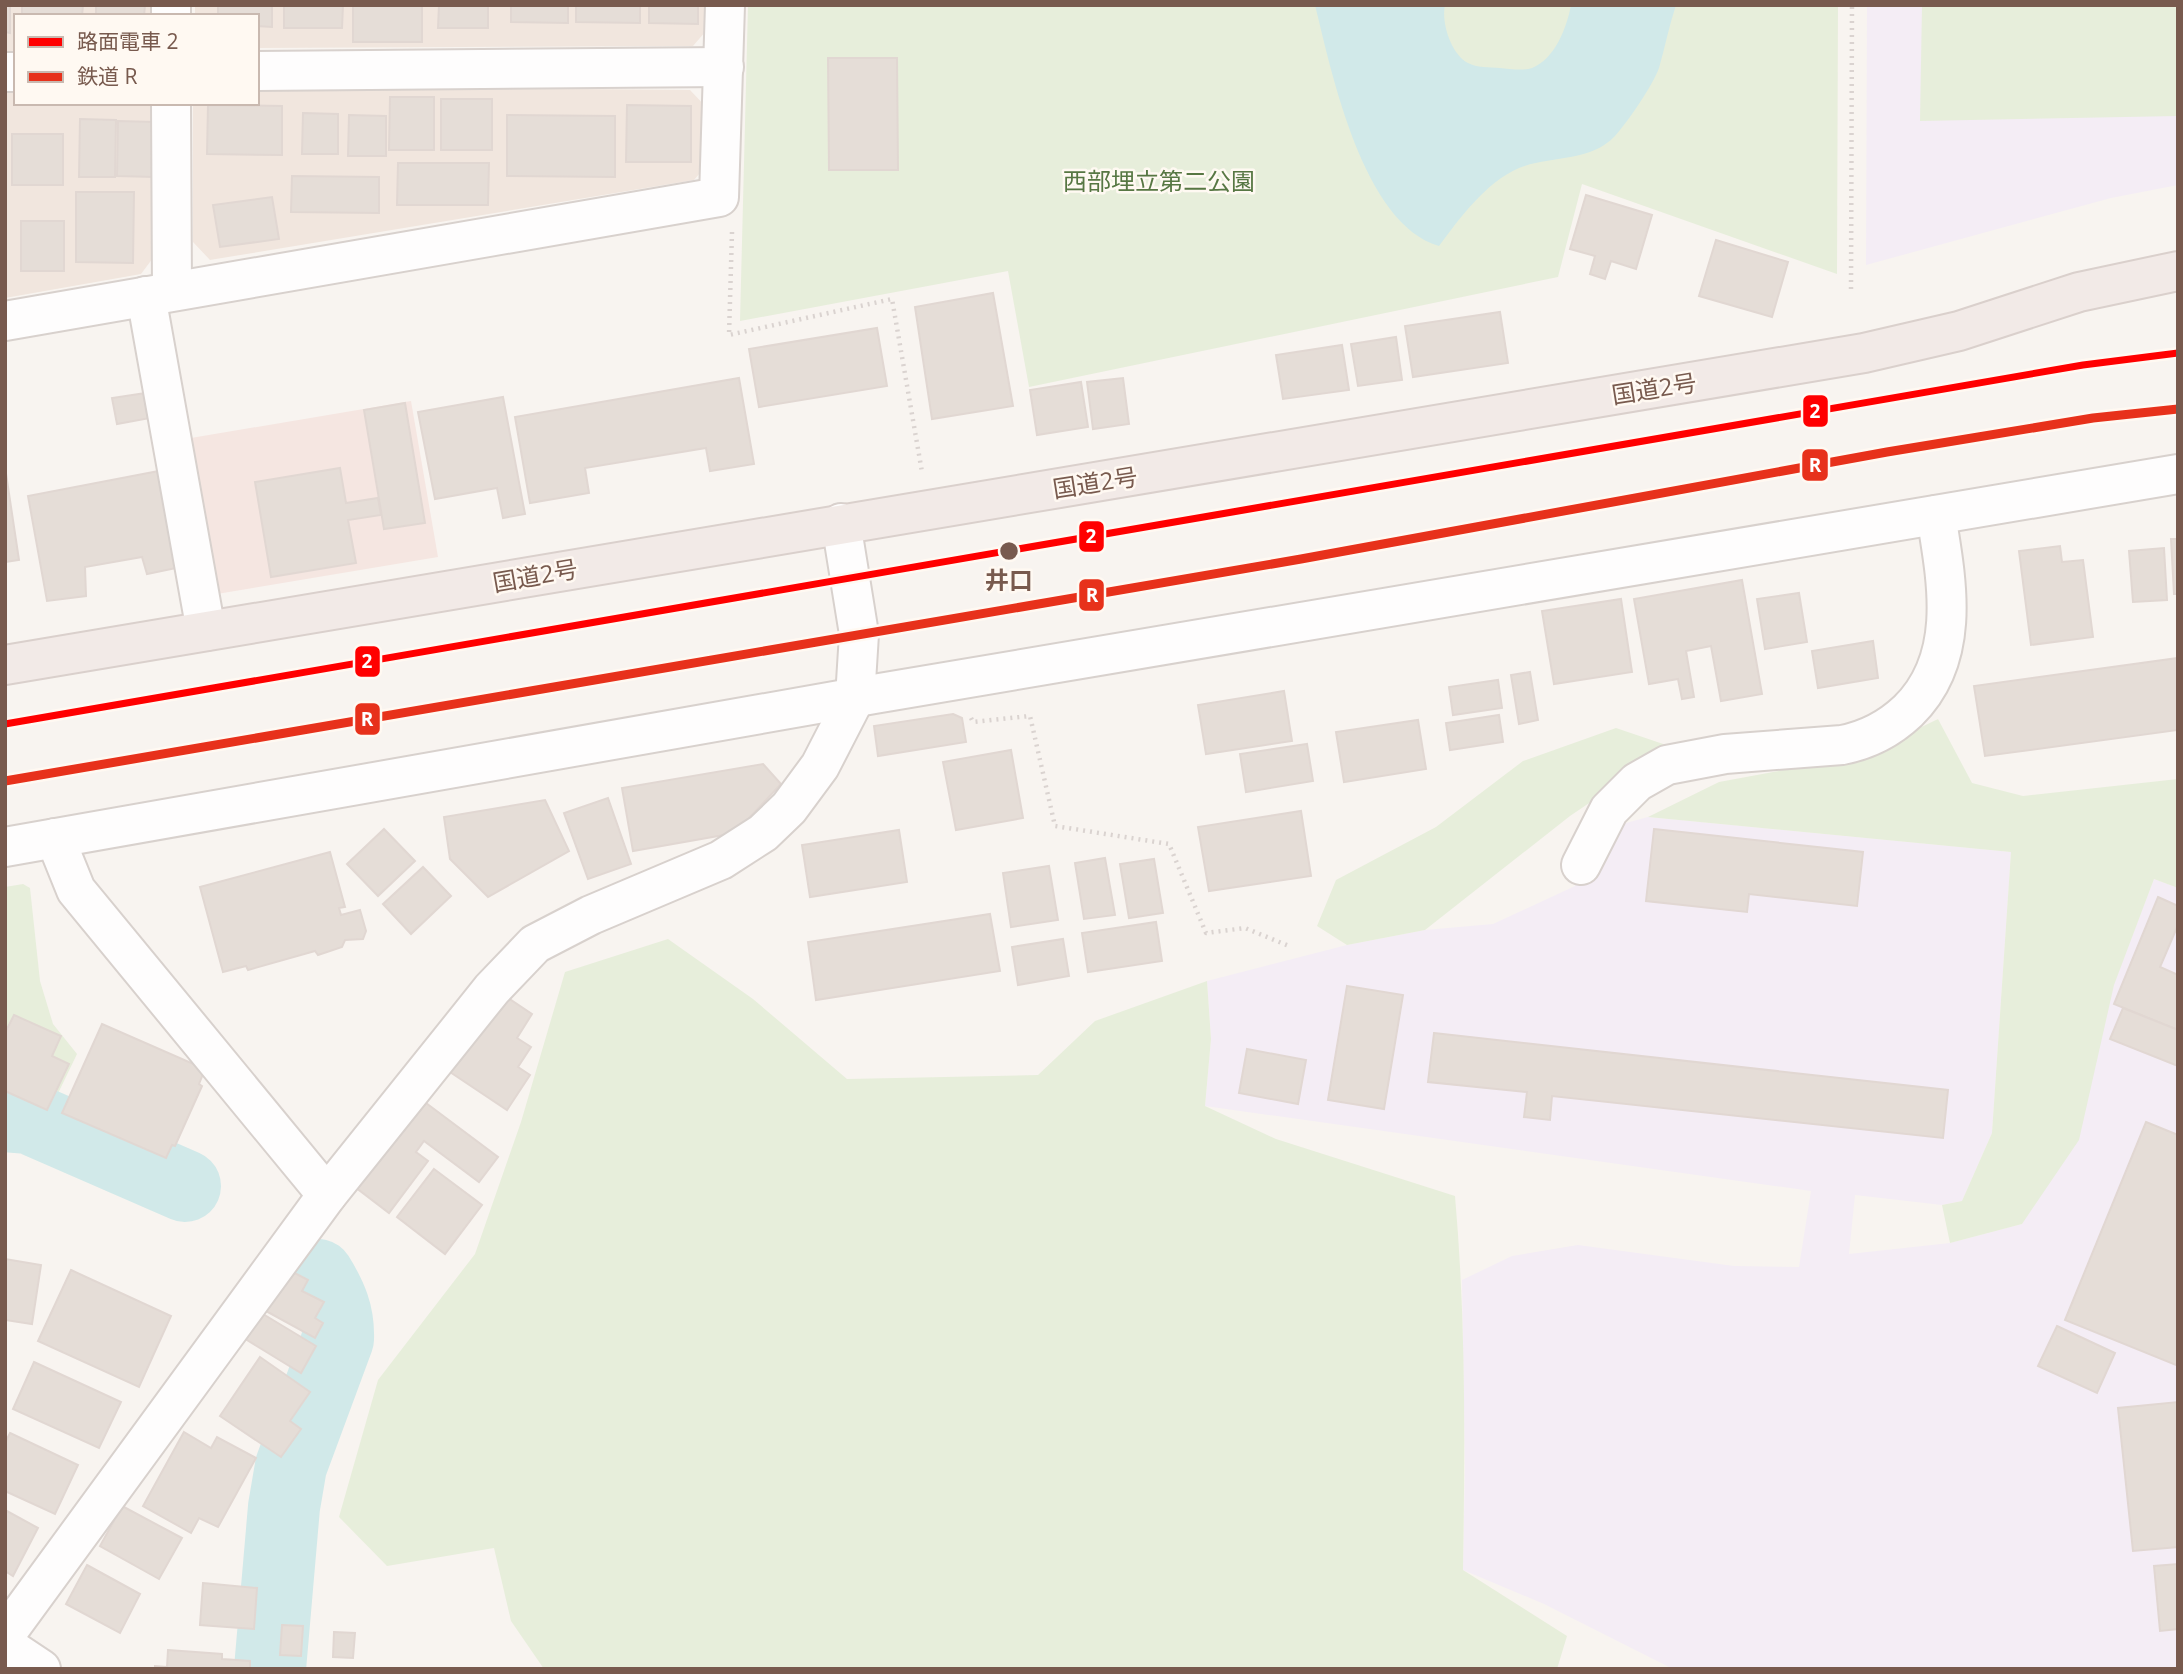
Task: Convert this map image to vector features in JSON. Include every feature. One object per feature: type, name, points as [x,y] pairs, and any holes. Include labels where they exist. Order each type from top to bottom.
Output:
[{"type":"highway","name":"国道2号","points":[[5,665],[1864,353],[1959,331],[2092,289],[2178,271]]},
{"type":"street","points":[[5,321],[719,197],[725,5]]},
{"type":"street","points":[[259,71],[724,67]]},
{"type":"street","points":[[171,105],[159,294],[206,631]]},
{"type":"street","points":[[2042,303],[2178,257]]},
{"type":"street","points":[[5,847],[855,698],[2178,474]]},
{"type":"street","points":[[1581,865],[1609,810],[1631,788],[1667,765],[1725,754],[1842,745],[1859,741],[1888,727],[1914,705],[1939,664],[1946,631],[1945,574],[1936,515]]},
{"type":"street","points":[[5,1635],[327,1195],[492,989],[535,944],[591,915],[721,860],[763,833],[789,808],[820,766],[855,698],[859,634],[841,523]]},
{"type":"street","points":[[55,838],[76,890],[327,1195]]},
{"type":"street","points":[[5,1645],[41,1669]]},
{"type":"path","points":[[1850,289],[1852,5]]},
{"type":"path","points":[[732,221],[729,335],[892,299],[928,509]]},
{"type":"path","points":[[973,722],[1030,716],[1055,826],[1169,844],[1206,933],[1245,928],[1289,946]]},
{"type":"shaded area","points":[[5,5],[158,5],[158,14],[14,14],[14,54],[5,54]]},
{"type":"shaded area","points":[[195,5],[706,5],[706,31],[693,46],[259,48],[259,14],[195,14]]},
{"type":"shaded area","points":[[1867,5],[2178,5],[2178,185],[2111,198],[1866,265]]},
{"type":"shaded area","points":[[259,86],[690,90],[708,109],[707,165],[694,180],[210,260],[193,242],[193,105],[259,105]]},
{"type":"shaded area","points":[[5,89],[14,89],[14,105],[156,105],[156,254],[141,274],[5,298]]},
{"type":"shaded area","points":[[411,401],[438,557],[211,595],[185,439]]},
{"type":"shaded area","points":[[1648,817],[2011,852],[1992,1133],[1962,1201],[1942,1205],[1855,1195],[1849,1254],[1950,1243],[2022,1224],[2154,879],[2178,888],[2178,1669],[1673,1669],[1544,1604],[1463,1570],[1465,1470],[1462,1280],[1512,1256],[1578,1245],[1734,1266],[1799,1267],[1811,1191],[1205,1106],[1211,1039],[1207,981],[1347,945],[1425,930],[1493,924],[1575,886],[1626,823]]},
{"type":"green space","name":"西部埋立第二公園","points":[[748,5],[1838,5],[1837,274],[1582,184],[1558,277],[1029,387],[1008,271],[740,321]]},
{"type":"green space","points":[[1922,5],[2178,5],[2178,116],[1920,121]]},
{"type":"green space","points":[[1938,719],[1972,783],[2023,796],[2178,779],[2178,888],[2154,879],[2114,985],[2079,1140],[2022,1224],[1950,1243],[1942,1205],[1962,1201],[1992,1133],[2011,852],[1648,817],[1719,782],[1864,755]]},
{"type":"green space","points":[[1616,728],[1672,747],[1570,816],[1425,930],[1347,945],[1317,926],[1336,880],[1436,827],[1523,761]]},
{"type":"green space","points":[[23,884],[30,888],[40,981],[53,1024],[77,1054],[49,1112],[5,1093],[5,887]]},
{"type":"green space","points":[[668,939],[753,999],[847,1079],[1038,1075],[1095,1021],[1207,981],[1211,1039],[1205,1106],[1276,1139],[1455,1196],[1463,1336],[1463,1570],[1567,1636],[1557,1669],[544,1669],[511,1621],[494,1548],[387,1566],[339,1517],[378,1380],[475,1254],[521,1122],[565,972]]},
{"type":"water","points":[[1315,5],[1445,5],[1449,37],[1462,59],[1479,67],[1521,70],[1540,64],[1553,50],[1563,32],[1571,5],[1676,5],[1656,75],[1615,136],[1594,151],[1531,164],[1507,175],[1474,202],[1439,246],[1413,232],[1390,209],[1371,178],[1342,106]]},
{"type":"water","points":[[5,1093],[92,1131],[82,1157],[17,1136],[5,1137]]},
{"type":"building","points":[[5,5],[10,5],[10,33],[5,32]]},
{"type":"building","points":[[22,5],[83,5],[82,14],[22,14]]},
{"type":"building","points":[[96,5],[145,5],[144,14],[96,14]]},
{"type":"building","points":[[218,5],[272,5],[272,27],[259,26],[259,14],[218,14]]},
{"type":"building","points":[[284,5],[343,5],[342,28],[284,28]]},
{"type":"building","points":[[353,5],[422,5],[422,42],[353,42]]},
{"type":"building","points":[[439,5],[488,5],[488,28],[438,28]]},
{"type":"building","points":[[511,5],[568,5],[568,23],[511,22]]},
{"type":"building","points":[[576,5],[640,5],[640,23],[576,22]]},
{"type":"building","points":[[649,5],[698,5],[698,24],[649,23]]},
{"type":"building","points":[[828,58],[897,58],[898,170],[829,170]]},
{"type":"building","points":[[390,97],[434,97],[434,150],[389,150]]},
{"type":"building","points":[[441,99],[492,99],[492,150],[441,150]]},
{"type":"building","points":[[208,105],[282,106],[282,155],[207,154]]},
{"type":"building","points":[[627,105],[691,106],[691,162],[626,162]]},
{"type":"building","points":[[303,113],[338,114],[338,154],[302,154]]},
{"type":"building","points":[[349,115],[386,116],[386,156],[348,156]]},
{"type":"building","points":[[507,115],[615,116],[615,177],[507,176]]},
{"type":"building","points":[[80,119],[116,120],[115,177],[79,177]]},
{"type":"building","points":[[118,121],[155,122],[154,177],[117,176]]},
{"type":"building","points":[[12,134],[63,134],[63,185],[12,185]]},
{"type":"building","points":[[398,163],[489,163],[488,205],[397,205]]},
{"type":"building","points":[[292,176],[379,177],[379,213],[291,212]]},
{"type":"building","points":[[76,192],[134,192],[133,263],[76,262]]},
{"type":"building","points":[[1586,195],[1652,215],[1636,269],[1611,261],[1605,279],[1590,274],[1595,256],[1570,249]]},
{"type":"building","points":[[272,197],[279,239],[220,247],[213,205]]},
{"type":"building","points":[[21,221],[64,221],[64,271],[21,271]]},
{"type":"building","points":[[1716,240],[1788,262],[1772,317],[1699,296]]},
{"type":"building","points":[[993,293],[1013,406],[932,419],[915,307]]},
{"type":"building","points":[[1500,312],[1508,363],[1413,377],[1405,326]]},
{"type":"building","points":[[877,328],[887,386],[759,407],[749,349]]},
{"type":"building","points":[[1396,337],[1402,380],[1358,386],[1351,344]]},
{"type":"building","points":[[1342,345],[1349,390],[1283,399],[1276,355]]},
{"type":"building","points":[[739,378],[754,464],[710,471],[706,448],[585,468],[589,493],[530,503],[515,417]]},
{"type":"building","points":[[1123,378],[1129,424],[1093,429],[1087,382]]},
{"type":"building","points":[[1081,382],[1088,427],[1037,435],[1030,390]]},
{"type":"building","points":[[146,393],[150,418],[117,424],[112,398]]},
{"type":"building","points":[[503,397],[525,514],[503,518],[497,488],[435,499],[418,412]]},
{"type":"building","points":[[405,403],[425,523],[384,529],[364,410]]},
{"type":"building","points":[[5,467],[19,560],[5,562]]},
{"type":"building","points":[[340,468],[346,503],[378,498],[381,515],[348,520],[356,563],[271,577],[255,482]]},
{"type":"building","points":[[164,470],[181,567],[147,574],[142,557],[85,567],[86,596],[47,601],[28,496]]},
{"type":"building","points":[[2171,539],[2178,539],[2178,594],[2174,594]]},
{"type":"building","points":[[2060,546],[2062,562],[2083,560],[2093,637],[2031,645],[2019,551]]},
{"type":"building","points":[[2164,548],[2167,600],[2133,602],[2129,551]]},
{"type":"building","points":[[1742,580],[1762,694],[1721,701],[1711,646],[1686,651],[1694,697],[1682,699],[1678,679],[1649,684],[1634,599]]},
{"type":"building","points":[[1799,593],[1807,642],[1765,649],[1757,599]]},
{"type":"building","points":[[1621,599],[1632,672],[1554,684],[1542,611]]},
{"type":"building","points":[[1873,641],[1878,678],[1818,688],[1812,651]]},
{"type":"building","points":[[2178,658],[2178,730],[1985,756],[1974,686]]},
{"type":"building","points":[[1530,672],[1538,720],[1519,724],[1511,675]]},
{"type":"building","points":[[1498,680],[1502,708],[1453,715],[1449,687]]},
{"type":"building","points":[[1284,691],[1292,741],[1206,754],[1198,705]]},
{"type":"building","points":[[953,714],[962,718],[966,742],[878,756],[874,726]]},
{"type":"building","points":[[1499,715],[1503,742],[1450,750],[1446,723]]},
{"type":"building","points":[[1418,720],[1426,769],[1344,782],[1336,732]]},
{"type":"building","points":[[1307,744],[1313,781],[1246,792],[1240,754]]},
{"type":"building","points":[[1011,750],[1023,818],[956,830],[943,762]]},
{"type":"building","points":[[763,764],[781,784],[735,833],[633,851],[622,788]]},
{"type":"building","points":[[608,798],[631,864],[588,879],[564,813]]},
{"type":"building","points":[[545,800],[569,851],[488,897],[450,859],[444,817]]},
{"type":"building","points":[[1301,811],[1311,876],[1209,891],[1198,827]]},
{"type":"building","points":[[384,829],[415,861],[378,896],[347,864]]},
{"type":"building","points":[[1654,829],[1863,852],[1857,906],[1749,894],[1747,912],[1646,901]]},
{"type":"building","points":[[899,830],[907,882],[810,897],[802,845]]},
{"type":"building","points":[[330,852],[345,907],[339,908],[341,915],[360,910],[366,931],[363,939],[345,940],[342,947],[318,955],[315,951],[248,970],[246,966],[223,972],[200,887]]},
{"type":"building","points":[[1105,858],[1115,915],[1084,919],[1075,863]]},
{"type":"building","points":[[1154,859],[1163,913],[1129,918],[1120,864]]},
{"type":"building","points":[[1049,866],[1058,920],[1011,927],[1003,873]]},
{"type":"building","points":[[423,867],[451,896],[411,934],[383,904]]},
{"type":"building","points":[[2158,897],[2178,906],[2178,925],[2160,967],[2178,975],[2178,1030],[2114,1004]]},
{"type":"building","points":[[990,914],[1000,971],[816,1000],[808,942]]},
{"type":"building","points":[[1156,922],[1162,961],[1088,972],[1082,933]]},
{"type":"building","points":[[1063,939],[1069,976],[1018,985],[1012,947]]},
{"type":"building","points":[[1347,986],[1403,995],[1384,1109],[1328,1100]]},
{"type":"building","points":[[502,994],[532,1014],[517,1038],[531,1047],[518,1067],[530,1075],[507,1110],[450,1072]]},
{"type":"building","points":[[2123,1008],[2178,1030],[2178,1066],[2110,1039]]},
{"type":"building","points":[[14,1015],[61,1036],[52,1056],[69,1064],[47,1110],[5,1091],[5,1033]]},
{"type":"building","points":[[102,1024],[205,1069],[199,1084],[202,1086],[175,1146],[172,1145],[166,1158],[62,1113]]},
{"type":"building","points":[[1434,1033],[1948,1090],[1943,1138],[1552,1096],[1550,1120],[1524,1117],[1527,1092],[1428,1082]]},
{"type":"building","points":[[1247,1049],[1306,1060],[1298,1104],[1239,1093]]},
{"type":"building","points":[[422,1100],[498,1157],[479,1182],[424,1141],[416,1152],[428,1161],[389,1213],[355,1187]]},
{"type":"building","points":[[2146,1122],[2178,1135],[2176,1365],[2065,1320]]},
{"type":"building","points":[[434,1169],[482,1205],[445,1254],[397,1217]]},
{"type":"building","points":[[5,1259],[41,1265],[32,1324],[5,1320]]},
{"type":"building","points":[[71,1270],[171,1316],[139,1387],[38,1341]]},
{"type":"building","points":[[289,1270],[308,1280],[302,1291],[324,1302],[315,1318],[323,1323],[315,1338],[266,1311]]},
{"type":"building","points":[[258,1311],[316,1346],[301,1373],[242,1337]]},
{"type":"building","points":[[2057,1326],[2115,1353],[2097,1393],[2038,1366]]},
{"type":"building","points":[[260,1357],[310,1392],[290,1421],[301,1429],[281,1457],[220,1416]]},
{"type":"building","points":[[34,1362],[121,1402],[99,1448],[13,1409]]},
{"type":"building","points":[[2178,1402],[2178,1547],[2133,1551],[2118,1408]]},
{"type":"building","points":[[184,1432],[211,1448],[217,1437],[256,1458],[218,1527],[199,1518],[191,1533],[143,1506]]},
{"type":"building","points":[[10,1433],[78,1465],[55,1514],[5,1491],[5,1443]]},
{"type":"building","points":[[122,1506],[182,1538],[159,1579],[100,1546]]},
{"type":"building","points":[[5,1510],[38,1528],[13,1576],[5,1571]]},
{"type":"building","points":[[2178,1564],[2178,1629],[2160,1631],[2154,1566]]},
{"type":"building","points":[[87,1565],[140,1594],[120,1633],[66,1604]]},
{"type":"building","points":[[203,1583],[257,1588],[254,1629],[200,1625]]},
{"type":"building","points":[[282,1625],[303,1626],[301,1656],[280,1655]]},
{"type":"building","points":[[334,1632],[355,1633],[353,1658],[333,1657]]},
{"type":"building","points":[[168,1650],[222,1654],[222,1659],[250,1661],[250,1669],[155,1669],[155,1666],[167,1667]]},
{"type":"waterway","points":[[5,1116],[29,1118],[185,1186]]},
{"type":"waterway","points":[[270,1669],[284,1507],[291,1466],[338,1339],[333,1305],[318,1275]]},
{"type":"tram line","name":"2","points":[[5,724],[2083,365],[2178,353]]},
{"type":"rail line","name":"R","points":[[5,781],[1301,559],[1887,452],[2093,418],[2178,409]]},
{"type":"place","name":"井口","points":[[1009,551]]}]
